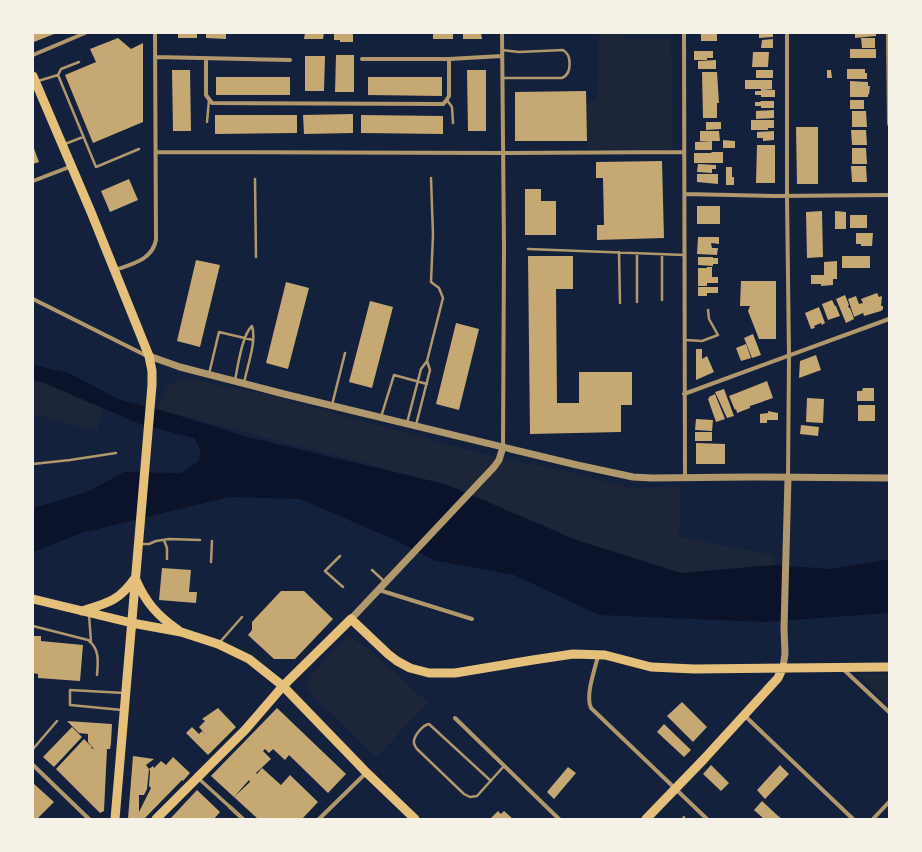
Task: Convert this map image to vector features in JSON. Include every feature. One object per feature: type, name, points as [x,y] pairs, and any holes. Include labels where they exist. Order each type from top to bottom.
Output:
[{"type":"main road","points":[[34,79],[72,166],[149,356],[152,371],[115,819]]},
{"type":"main road","points":[[85,612],[112,602],[128,589],[135,578]]},
{"type":"main road","points":[[135,578],[140,590],[155,612],[162,619],[181,632]]},
{"type":"main road","points":[[33,599],[132,623],[181,632],[218,644],[249,658],[283,686],[366,772],[415,819]]},
{"type":"main road","points":[[156,819],[245,730],[283,686],[351,619],[397,661],[410,668],[429,673],[455,673],[573,654],[621,658],[651,667],[694,669],[889,667]]},
{"type":"main road","points":[[646,819],[778,678],[783,668]]},
{"type":"street","points":[[33,54],[84,33]]},
{"type":"street","points":[[114,270],[141,260],[150,254],[156,240],[155,33]]},
{"type":"street","points":[[351,619],[499,460],[503,447],[504,247],[502,33]]},
{"type":"street","points":[[684,33],[685,477]]},
{"type":"street","points":[[783,668],[785,654],[784,628],[788,478],[789,356],[787,33]]},
{"type":"street","points":[[888,33],[889,124]]},
{"type":"street","points":[[362,59],[449,59],[502,56]]},
{"type":"street","points":[[155,57],[290,60]]},
{"type":"street","points":[[206,58],[206,95],[212,103],[427,104],[443,104],[449,96],[449,59]]},
{"type":"street","points":[[156,152],[684,152]]},
{"type":"street","points":[[33,181],[72,166]]},
{"type":"street","points":[[684,194],[787,196],[889,195]]},
{"type":"street","points":[[33,299],[149,356],[180,367],[332,406],[633,477],[889,478]]},
{"type":"street","points":[[684,394],[889,319]]},
{"type":"street","points":[[379,590],[472,619]]},
{"type":"street","points":[[598,655],[589,695],[589,704],[591,708],[706,819]]},
{"type":"street","points":[[841,667],[889,712]]},
{"type":"street","points":[[744,715],[853,819]]},
{"type":"street","points":[[455,718],[559,819]]},
{"type":"street","points":[[33,765],[89,819]]},
{"type":"street","points":[[319,819],[366,772]]},
{"type":"street","points":[[197,778],[243,819]]},
{"type":"street","points":[[873,819],[889,802]]},
{"type":"lane","points":[[502,50],[519,52],[563,50],[568,53],[569,57],[569,71],[565,77],[562,78],[502,78]]},
{"type":"lane","points":[[79,62],[61,69],[58,75],[96,167],[139,149]]},
{"type":"lane","points":[[34,79],[58,75]]},
{"type":"lane","points":[[207,122],[209,99]]},
{"type":"lane","points":[[447,99],[452,107],[453,123]]},
{"type":"lane","points":[[62,145],[83,137]]},
{"type":"lane","points":[[406,423],[421,369],[427,361],[442,298],[439,288],[431,282],[433,235],[431,178]]},
{"type":"lane","points":[[255,179],[256,257]]},
{"type":"lane","points":[[528,248],[684,255]]},
{"type":"lane","points":[[619,252],[620,303]]},
{"type":"lane","points":[[637,253],[637,302]]},
{"type":"lane","points":[[662,254],[662,300]]},
{"type":"lane","points":[[684,340],[702,341],[718,335],[709,319],[708,310]]},
{"type":"lane","points":[[235,381],[245,338],[248,330],[252,326],[254,331],[253,340],[244,384]]},
{"type":"lane","points":[[208,374],[219,332],[253,340]]},
{"type":"lane","points":[[332,406],[345,353]]},
{"type":"lane","points":[[416,426],[430,370],[427,361]]},
{"type":"lane","points":[[381,417],[394,375],[427,384]]},
{"type":"lane","points":[[33,464],[116,453]]},
{"type":"lane","points":[[164,540],[167,559]]},
{"type":"lane","points":[[138,544],[149,544],[164,540],[200,540]]},
{"type":"lane","points":[[211,562],[212,541]]},
{"type":"lane","points":[[340,556],[325,571],[343,587]]},
{"type":"lane","points":[[372,570],[385,583]]},
{"type":"lane","points":[[85,612],[91,642],[97,651],[97,675]]},
{"type":"lane","points":[[218,644],[242,617]]},
{"type":"lane","points":[[33,626],[91,642]]},
{"type":"lane","points":[[125,710],[70,705],[70,690],[126,693]]},
{"type":"lane","points":[[33,749],[57,721]]},
{"type":"lane","points":[[490,781],[429,724],[425,725],[414,738],[414,743],[417,749],[464,794],[470,797],[477,796],[504,766]]},
{"type":"shaded area","points":[[599,33],[623,33],[623,39],[671,39],[673,150],[587,149],[586,101],[597,101]]},
{"type":"shaded area","points":[[33,365],[69,373],[120,400],[160,410],[248,437],[448,485],[576,540],[681,573],[774,565],[831,569],[889,559],[889,613],[763,622],[599,615],[514,575],[433,560],[395,540],[300,499],[229,497],[81,533],[33,552],[33,508],[87,492],[124,472],[180,473],[199,461],[200,449],[194,438],[140,424],[42,382],[33,381]]},
{"type":"shaded area","points":[[185,378],[265,394],[482,454],[575,473],[630,488],[681,487],[679,537],[774,555],[774,565],[681,573],[576,540],[448,485],[160,410],[162,399],[169,386],[174,382]]},
{"type":"shaded area","points":[[33,381],[42,382],[103,408],[97,431],[33,414]]},
{"type":"shaded area","points":[[349,636],[370,650],[428,703],[376,757],[309,692],[307,687],[311,675]]},
{"type":"shaded area","points":[[856,674],[889,674],[889,705]]},
{"type":"building","points":[[33,33],[53,33],[54,34],[34,42]]},
{"type":"building","points":[[178,33],[197,33],[197,38],[178,38]]},
{"type":"building","points":[[206,33],[226,33],[226,39],[206,38]]},
{"type":"building","points":[[305,33],[324,33],[323,39],[304,39]]},
{"type":"building","points":[[334,33],[353,33],[353,42],[340,42],[340,40],[334,40]]},
{"type":"building","points":[[433,33],[453,33],[453,39],[433,39]]},
{"type":"building","points":[[463,33],[481,33],[482,39],[463,39]]},
{"type":"building","points":[[701,33],[717,33],[717,41],[701,41]]},
{"type":"building","points":[[759,33],[773,33],[773,37],[759,38]]},
{"type":"building","points":[[855,33],[876,33],[876,36],[855,38]]},
{"type":"building","points":[[118,38],[131,49],[143,43],[143,122],[93,143],[65,75],[96,62],[90,49]]},
{"type":"building","points":[[861,38],[875,38],[875,48],[862,48]]},
{"type":"building","points":[[773,39],[773,48],[761,48],[762,40]]},
{"type":"building","points":[[850,49],[876,49],[876,58],[850,58]]},
{"type":"building","points":[[694,51],[713,51],[713,58],[707,58],[707,60],[694,60]]},
{"type":"building","points":[[753,52],[769,52],[768,67],[752,67]]},
{"type":"building","points":[[336,55],[354,55],[354,92],[335,92]]},
{"type":"building","points":[[305,56],[325,56],[324,91],[305,91]]},
{"type":"building","points":[[716,60],[716,69],[698,69],[698,61]]},
{"type":"building","points":[[847,69],[865,69],[867,79],[847,79]]},
{"type":"building","points":[[172,70],[190,70],[191,131],[173,131]]},
{"type":"building","points":[[467,70],[486,70],[486,131],[468,131]]},
{"type":"building","points":[[756,70],[773,70],[773,78],[756,78]]},
{"type":"building","points":[[827,70],[831,70],[832,78],[827,78]]},
{"type":"building","points":[[702,72],[717,72],[719,103],[717,103],[717,118],[703,118]]},
{"type":"building","points":[[216,77],[290,77],[290,95],[216,95]]},
{"type":"building","points":[[368,77],[442,77],[442,96],[368,95]]},
{"type":"building","points":[[745,80],[772,80],[772,89],[745,89]]},
{"type":"building","points":[[850,81],[868,82],[868,86],[870,86],[868,97],[850,97]]},
{"type":"building","points":[[761,89],[775,90],[775,97],[761,97],[761,95],[755,95],[755,91],[761,91]]},
{"type":"building","points":[[586,91],[587,141],[515,141],[515,92]]},
{"type":"building","points":[[850,100],[864,100],[864,109],[850,109]]},
{"type":"building","points":[[760,101],[774,101],[774,108],[761,108],[761,106],[755,106],[755,102],[761,102]]},
{"type":"building","points":[[774,110],[774,118],[756,119],[756,111]]},
{"type":"building","points":[[852,111],[866,111],[867,127],[852,127]]},
{"type":"building","points":[[353,114],[353,133],[304,134],[303,115]]},
{"type":"building","points":[[215,115],[297,115],[297,133],[215,134]]},
{"type":"building","points":[[361,115],[443,116],[443,134],[361,133]]},
{"type":"building","points":[[751,120],[774,120],[774,128],[768,128],[768,130],[751,130]]},
{"type":"building","points":[[706,122],[721,122],[721,129],[706,130]]},
{"type":"building","points":[[796,127],[818,127],[818,184],[797,184]]},
{"type":"building","points":[[851,130],[866,130],[867,145],[852,145]]},
{"type":"building","points":[[700,131],[719,131],[720,141],[700,141]]},
{"type":"building","points":[[774,131],[774,140],[763,141],[763,138],[757,138],[757,132]]},
{"type":"building","points":[[723,140],[735,141],[735,148],[723,148]]},
{"type":"building","points":[[712,141],[712,150],[695,150],[695,142]]},
{"type":"building","points":[[757,145],[775,145],[775,183],[756,183]]},
{"type":"building","points":[[33,146],[39,162],[33,164]]},
{"type":"building","points":[[852,148],[866,148],[867,164],[852,164]]},
{"type":"building","points":[[723,152],[723,163],[694,163],[694,153]]},
{"type":"building","points":[[662,161],[664,238],[597,240],[597,225],[604,225],[603,178],[596,178],[596,162]]},
{"type":"building","points":[[698,164],[716,165],[716,169],[712,169],[712,173],[697,172]]},
{"type":"building","points":[[851,166],[866,166],[867,182],[852,182]]},
{"type":"building","points":[[726,167],[732,167],[734,185],[726,185]]},
{"type":"building","points":[[697,174],[718,174],[718,184],[697,182]]},
{"type":"building","points":[[129,179],[138,200],[110,212],[101,191]]},
{"type":"building","points":[[525,189],[541,189],[541,201],[556,201],[556,235],[525,235]]},
{"type":"building","points":[[697,206],[720,206],[720,224],[697,224]]},
{"type":"building","points":[[822,211],[823,257],[807,258],[806,212]]},
{"type":"building","points":[[835,211],[846,212],[846,229],[835,229]]},
{"type":"building","points":[[850,215],[867,215],[867,228],[850,228]]},
{"type":"building","points":[[856,233],[873,233],[872,246],[861,246],[861,244],[856,244]]},
{"type":"building","points":[[698,237],[719,237],[719,244],[711,243],[712,248],[718,248],[717,255],[697,254]]},
{"type":"building","points":[[528,256],[573,256],[573,289],[556,289],[557,403],[579,403],[579,372],[632,372],[632,405],[621,405],[621,432],[530,434]]},
{"type":"building","points":[[842,256],[870,256],[870,268],[842,268]]},
{"type":"building","points":[[698,257],[718,258],[718,264],[713,264],[713,266],[698,265]]},
{"type":"building","points":[[196,260],[220,265],[200,347],[177,341]]},
{"type":"building","points":[[837,261],[837,279],[833,279],[833,285],[821,286],[821,284],[811,284],[811,275],[824,275],[824,262]]},
{"type":"building","points":[[712,267],[712,277],[718,277],[718,283],[707,283],[707,286],[698,286],[698,268]]},
{"type":"building","points":[[741,281],[776,281],[776,339],[759,339],[748,311],[750,306],[740,306]]},
{"type":"building","points":[[286,282],[309,288],[288,369],[266,363]]},
{"type":"building","points":[[698,287],[718,287],[718,293],[707,293],[707,296],[698,296]]},
{"type":"building","points":[[877,293],[879,297],[882,296],[881,306],[883,306],[883,309],[864,316],[862,309],[863,313],[854,317],[848,299],[856,296],[859,304],[863,303],[861,299]]},
{"type":"building","points":[[845,295],[854,319],[846,323],[836,299]]},
{"type":"building","points":[[832,300],[840,316],[828,320],[822,304]]},
{"type":"building","points":[[370,301],[393,307],[372,388],[349,382]]},
{"type":"building","points":[[819,307],[825,323],[814,326],[815,328],[811,329],[805,313]]},
{"type":"building","points":[[456,323],[479,329],[459,410],[436,404]]},
{"type":"building","points":[[753,334],[761,355],[752,358],[744,338]]},
{"type":"building","points":[[746,344],[751,358],[741,361],[736,348]]},
{"type":"building","points":[[696,349],[702,349],[702,359],[707,356],[714,372],[696,380]]},
{"type":"building","points":[[816,355],[821,370],[799,378],[800,361]]},
{"type":"building","points":[[767,381],[773,398],[750,406],[750,408],[737,413],[729,396]]},
{"type":"building","points":[[863,388],[874,388],[874,401],[857,401],[857,391],[862,391]]},
{"type":"building","points":[[724,389],[734,416],[727,418],[715,392]]},
{"type":"building","points":[[715,394],[725,419],[716,422],[708,399]]},
{"type":"building","points":[[807,398],[824,399],[823,423],[806,422]]},
{"type":"building","points":[[858,405],[875,405],[875,421],[858,421]]},
{"type":"building","points":[[768,411],[778,413],[778,420],[767,420],[767,423],[760,423],[760,414],[768,413]]},
{"type":"building","points":[[696,419],[713,420],[712,431],[695,430]]},
{"type":"building","points":[[801,425],[819,427],[818,436],[800,434]]},
{"type":"building","points":[[695,432],[712,432],[712,441],[695,441]]},
{"type":"building","points":[[696,443],[725,444],[725,464],[696,464]]},
{"type":"building","points":[[162,568],[191,570],[189,592],[197,592],[196,603],[159,600]]},
{"type":"building","points":[[281,591],[304,591],[333,619],[295,659],[274,659],[248,635],[252,630],[252,622]]},
{"type":"building","points":[[33,636],[41,636],[41,641],[83,645],[80,681],[38,678],[38,674],[33,673]]},
{"type":"building","points":[[682,702],[707,727],[693,742],[667,716]]},
{"type":"building","points":[[218,708],[236,727],[208,755],[186,733],[192,727],[199,734],[202,731],[206,735],[199,727],[205,721],[202,719]]},
{"type":"building","points":[[277,708],[346,774],[328,793],[289,755],[285,760],[273,749],[269,753],[265,749],[263,751],[271,759],[256,773],[257,774],[262,768],[281,785],[290,775],[318,802],[302,819],[258,819],[211,776]],"holes":[[[249,780],[250,782],[234,797]]]},
{"type":"building","points":[[67,721],[112,724],[110,749],[107,749],[104,811],[100,813],[56,769],[84,739],[92,747],[91,748],[94,749],[88,742],[88,734],[79,733]]},
{"type":"building","points":[[664,724],[691,750],[684,757],[657,732]]},
{"type":"building","points":[[72,727],[82,737],[54,767],[43,757]]},
{"type":"building","points":[[133,756],[154,759],[146,765],[149,769],[153,766],[154,768],[161,761],[166,765],[173,757],[190,773],[144,819],[128,819]],"holes":[[[149,769],[149,786],[151,788],[139,812],[139,795],[144,795],[147,789]]]},
{"type":"building","points":[[711,765],[729,783],[721,791],[703,774]]},
{"type":"building","points":[[780,765],[789,774],[765,799],[757,790]]},
{"type":"building","points":[[568,767],[576,773],[554,799],[547,792]]},
{"type":"building","points":[[33,783],[54,802],[37,819],[33,819]]},
{"type":"building","points":[[197,790],[220,812],[214,819],[170,819]]},
{"type":"building","points":[[762,801],[782,819],[764,819],[754,810]]},
{"type":"building","points":[[498,811],[501,814],[504,811],[513,819],[490,819]]}]
